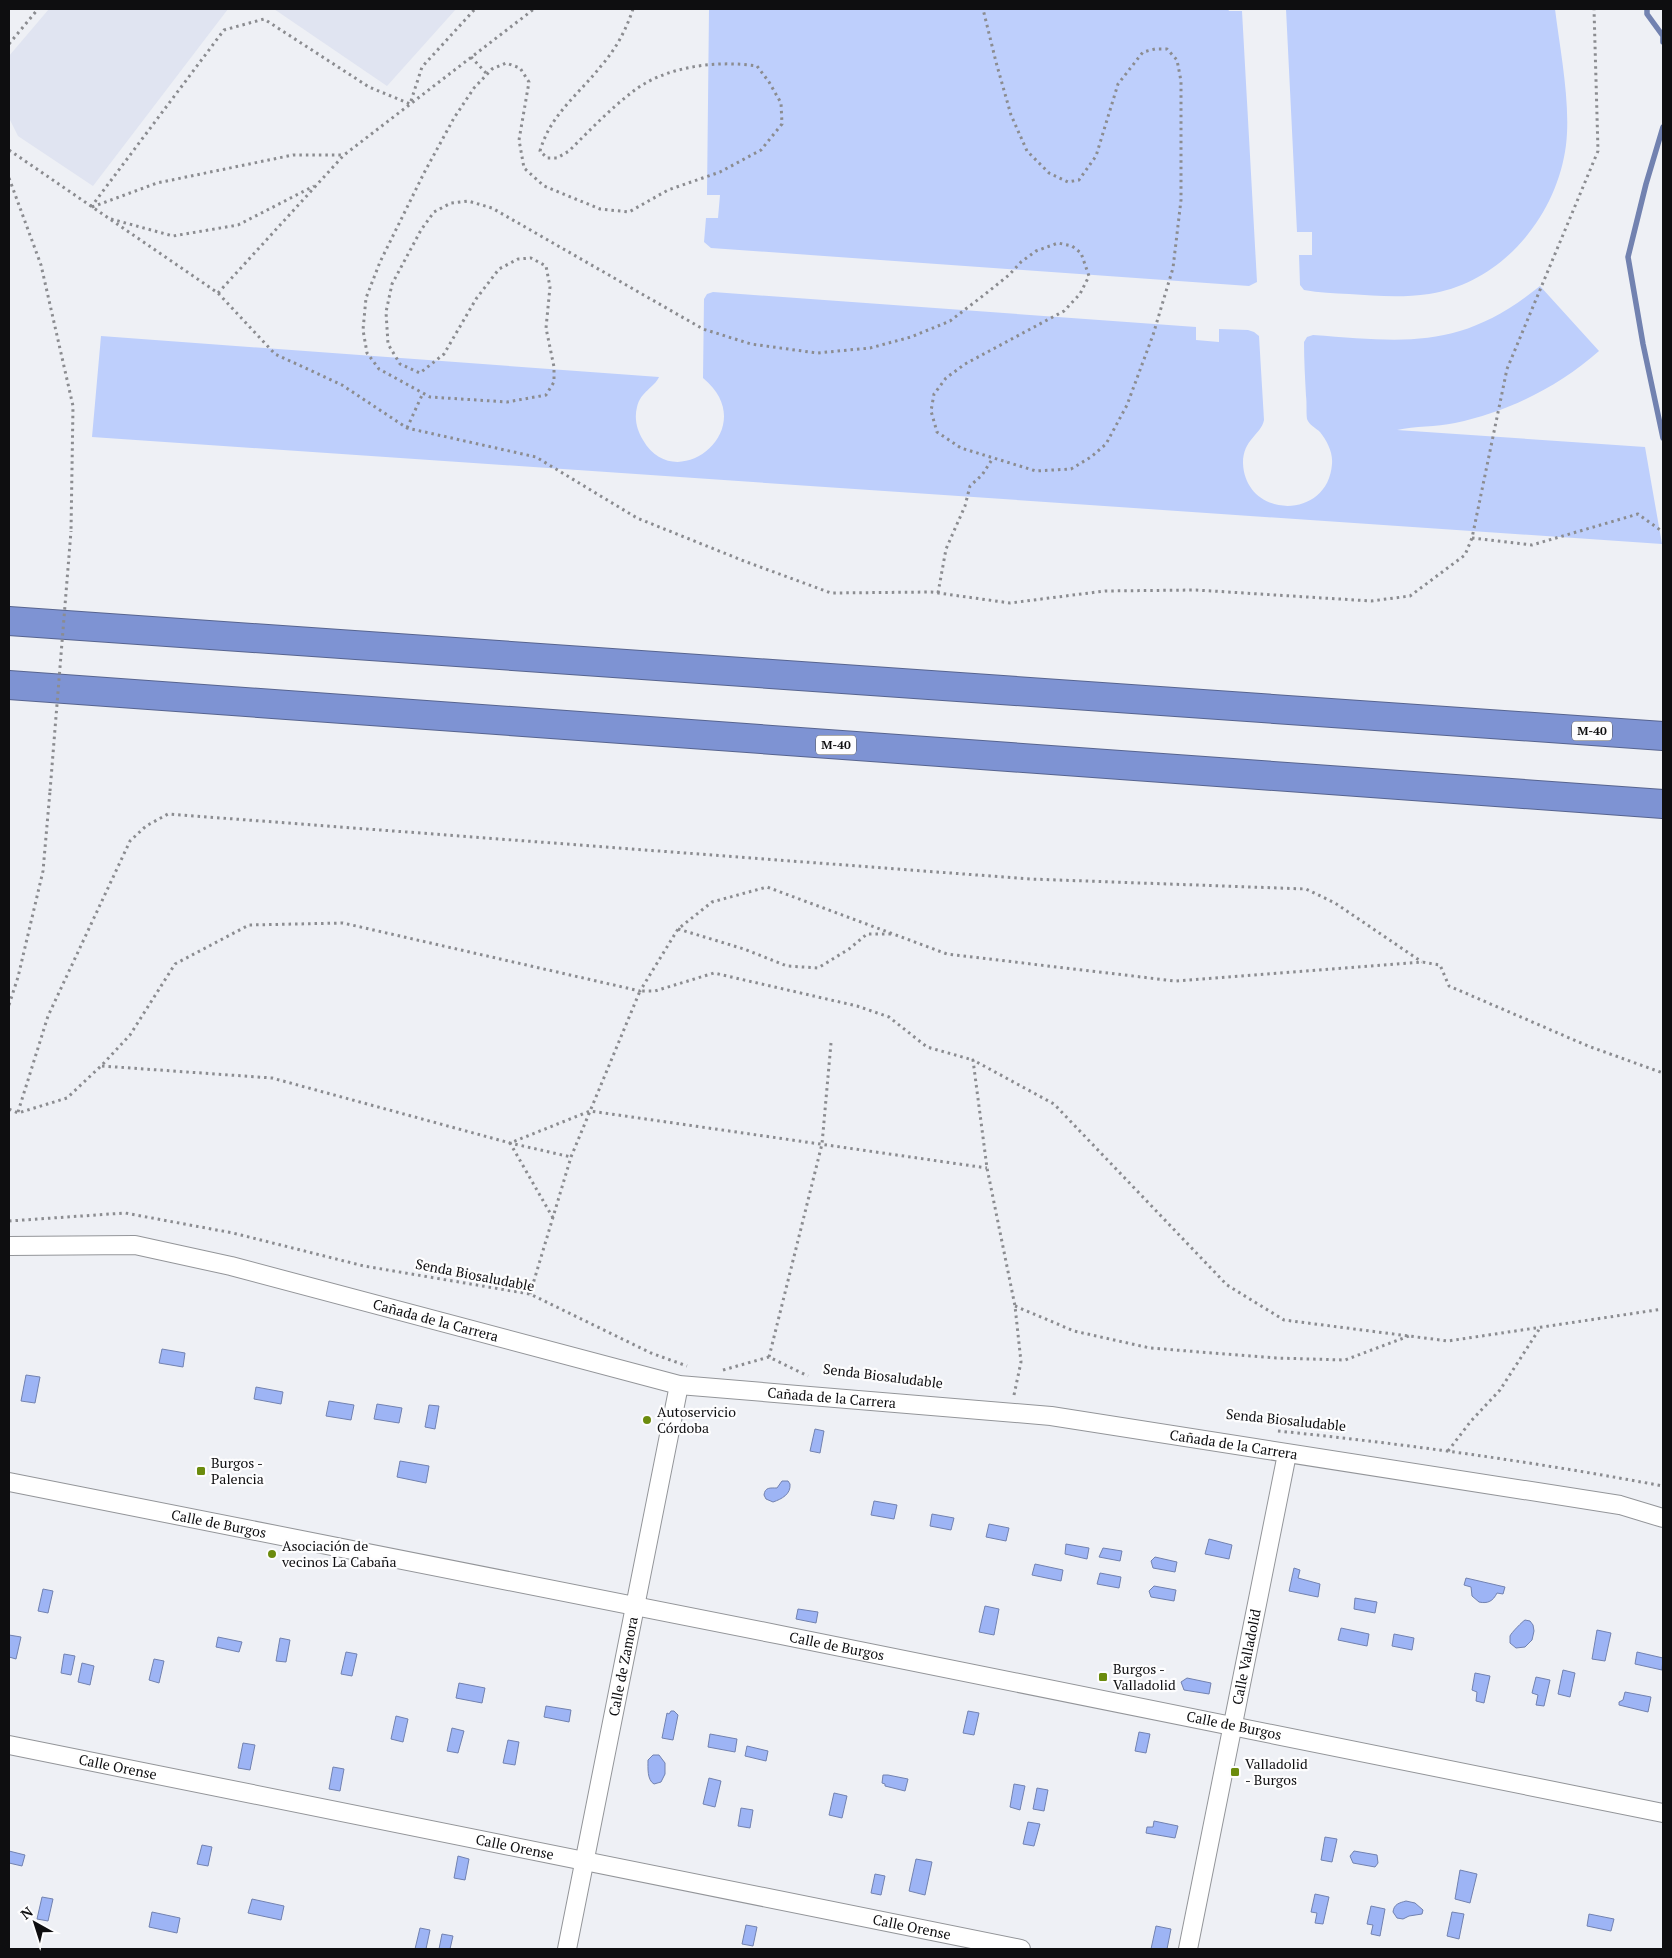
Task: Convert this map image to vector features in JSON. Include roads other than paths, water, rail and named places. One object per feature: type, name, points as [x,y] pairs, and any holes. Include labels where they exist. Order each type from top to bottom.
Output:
[{"type":"highway","name":"M-40","points":[[9,621],[1663,736]]},
{"type":"highway","name":"M-40","points":[[9,685],[1663,804]]},
{"type":"street","name":"Cañada de la Carrera","points":[[9,1246],[135,1245],[231,1266],[679,1386],[1051,1416],[1620,1505],[1663,1518]]},
{"type":"street","name":"Calle de Zamora","points":[[567,1949],[679,1386]]},
{"type":"street","name":"Calle Valladolid","points":[[1188,1949],[1288,1454]]},
{"type":"street","name":"Calle de Burgos","points":[[9,1482],[1234,1724],[1663,1813]]},
{"type":"street","name":"Calle Orense","points":[[9,1746],[1021,1949]]},
{"type":"waterway","points":[[1647,9],[1647,14],[1663,36],[1663,42]]},
{"type":"waterway","points":[[1663,127],[1646,184],[1628,257],[1643,344],[1663,438]]},
{"type":"place","name":"Autoservicio Córdoba","points":[[647,1420]]},
{"type":"place","name":"Burgos - Palencia","points":[[201,1471]]},
{"type":"place","name":"Asociación de vecinos La Cabaña","points":[[272,1554]]},
{"type":"place","name":"Burgos - Valladolid","points":[[1103,1677]]},
{"type":"place","name":"Valladolid - Burgos","points":[[1235,1772]]}]
